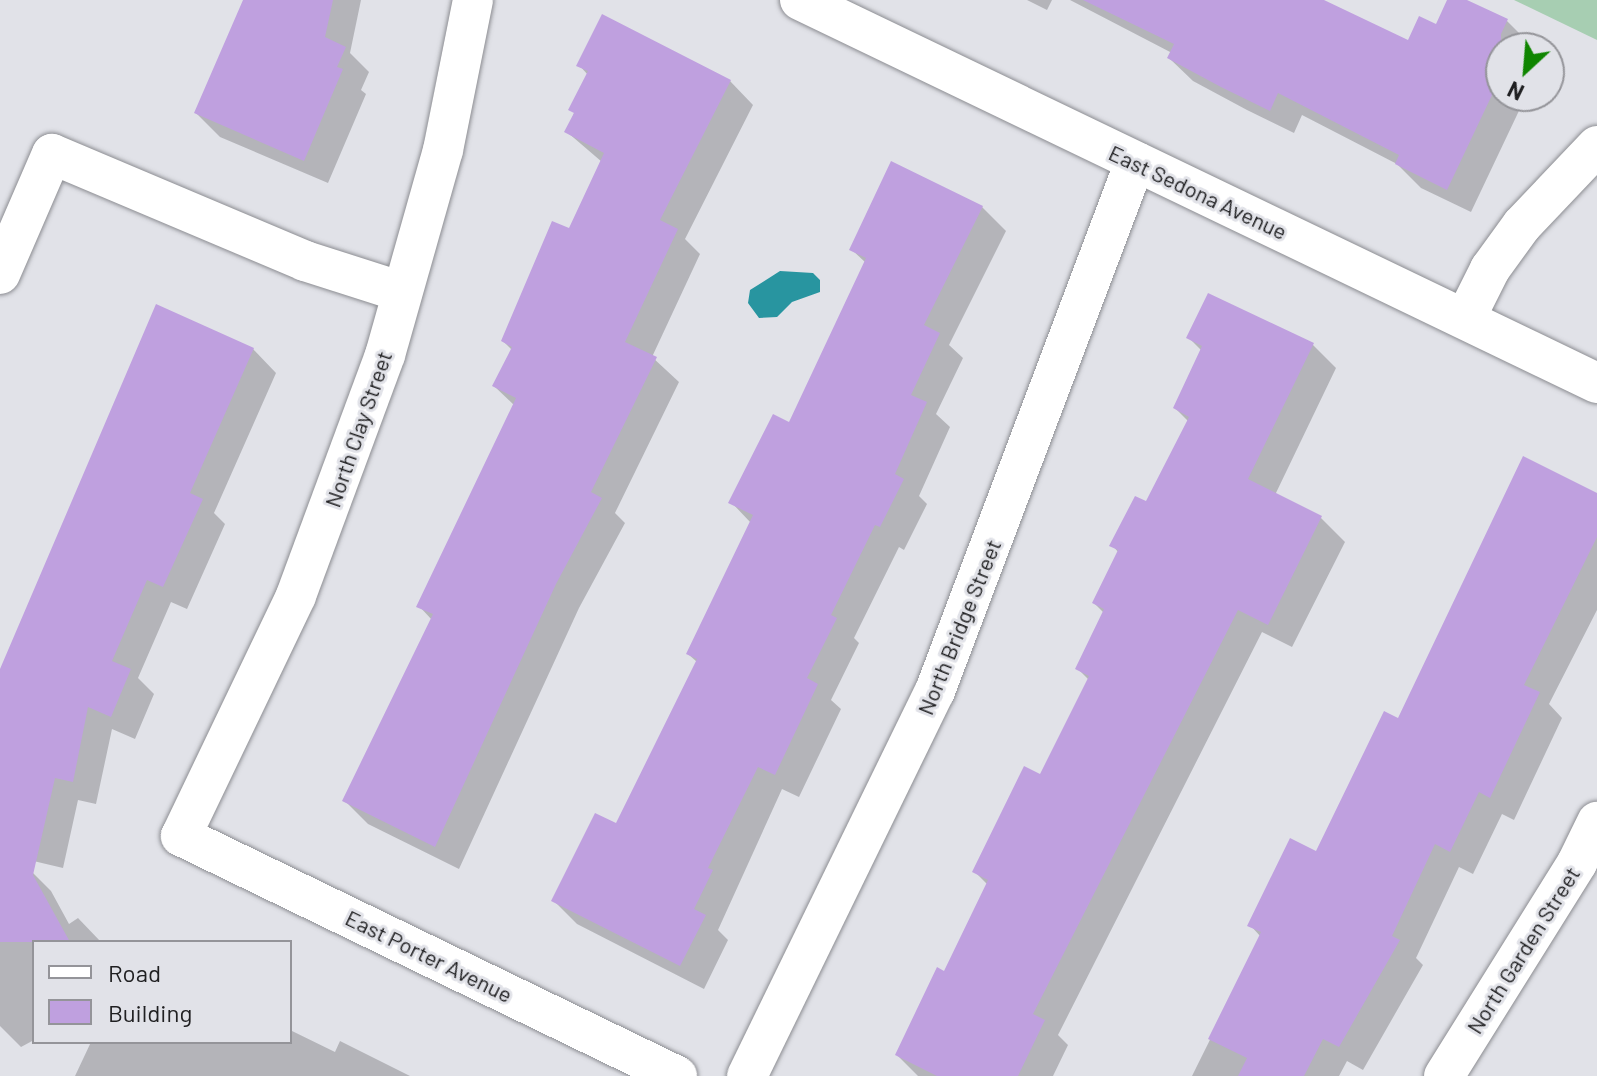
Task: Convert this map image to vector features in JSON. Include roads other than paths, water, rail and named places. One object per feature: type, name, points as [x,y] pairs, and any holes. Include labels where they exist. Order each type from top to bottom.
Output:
[{"type":"street","name":"North Clay Street","points":[[181,836],[296,596],[357,436],[443,150],[473,0]]},
{"type":"street","name":"East Sedona Avenue","points":[[800,0],[1466,317],[1597,383]]},
{"type":"street","points":[[1466,317],[1490,269],[1522,225],[1597,146]]},
{"type":"street","points":[[0,274],[52,154],[305,261],[402,292]]},
{"type":"street","name":"North Bridge Street","points":[[747,1076],[935,691],[1135,162]]},
{"type":"street","name":"North Garden Street","points":[[1444,1076],[1569,877],[1597,822]]},
{"type":"street","name":"East Porter Avenue","points":[[181,836],[677,1076]]},
{"type":"water","points":[[780,271],[813,273],[820,280],[820,292],[792,302],[777,317],[759,318],[748,303],[750,290]]}]
